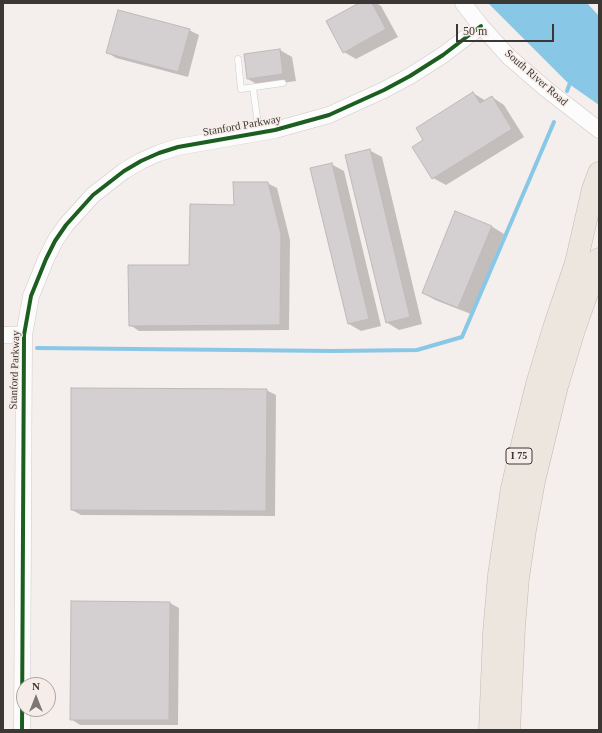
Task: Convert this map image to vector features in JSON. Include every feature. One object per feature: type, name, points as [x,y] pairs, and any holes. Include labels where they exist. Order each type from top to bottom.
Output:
[{"type":"highway","name":"I 75","points":[[490,730],[494,633],[499,575],[512,488],[522,441],[537,384],[576,263],[596,181]]},
{"type":"highway","name":"I 75","points":[[509,730],[514,627],[518,585],[525,530],[534,481],[557,386],[574,330],[599,259]]},
{"type":"street","name":"South River Road","points":[[463,3],[481,26],[509,57],[546,90],[599,130]]},
{"type":"street","name":"Stanford Parkway","points":[[22,730],[24,335],[31,296],[55,241],[66,225],[93,195],[124,171],[159,153],[198,143],[259,133],[329,115],[384,90],[443,55],[481,26]]},
{"type":"street","points":[[3,335],[24,335]]},
{"type":"lane","points":[[238,59],[241,89],[283,83]]},
{"type":"lane","points":[[253,88],[259,133]]},
{"type":"water","points":[[488,3],[587,3],[599,16],[599,105],[569,84]]},
{"type":"building","points":[[359,3],[372,3],[386,29],[343,53],[326,21]]},
{"type":"building","points":[[118,10],[190,29],[178,72],[106,53]]},
{"type":"building","points":[[280,49],[283,74],[247,79],[244,54]]},
{"type":"building","points":[[473,92],[480,103],[492,96],[512,129],[432,179],[412,147],[423,140],[416,128]]},
{"type":"building","points":[[370,149],[410,317],[386,323],[345,155]]},
{"type":"building","points":[[332,163],[369,319],[348,324],[310,168]]},
{"type":"building","points":[[233,182],[268,182],[281,234],[280,325],[129,326],[128,265],[189,265],[190,204],[234,205]]},
{"type":"building","points":[[455,211],[492,226],[458,308],[422,293]]},
{"type":"building","points":[[71,388],[267,389],[266,511],[71,510]]},
{"type":"building","points":[[71,601],[170,602],[169,720],[70,720]]},
{"type":"waterway","points":[[567,91],[571,80]]},
{"type":"waterway","points":[[37,348],[334,351],[417,350],[462,337],[554,122]]},
{"type":"cycle path","points":[[22,730],[24,335],[31,296],[55,241],[66,225],[93,195],[124,171],[141,161],[178,147],[275,130],[329,115],[384,90],[410,76],[443,55],[481,26]]}]
